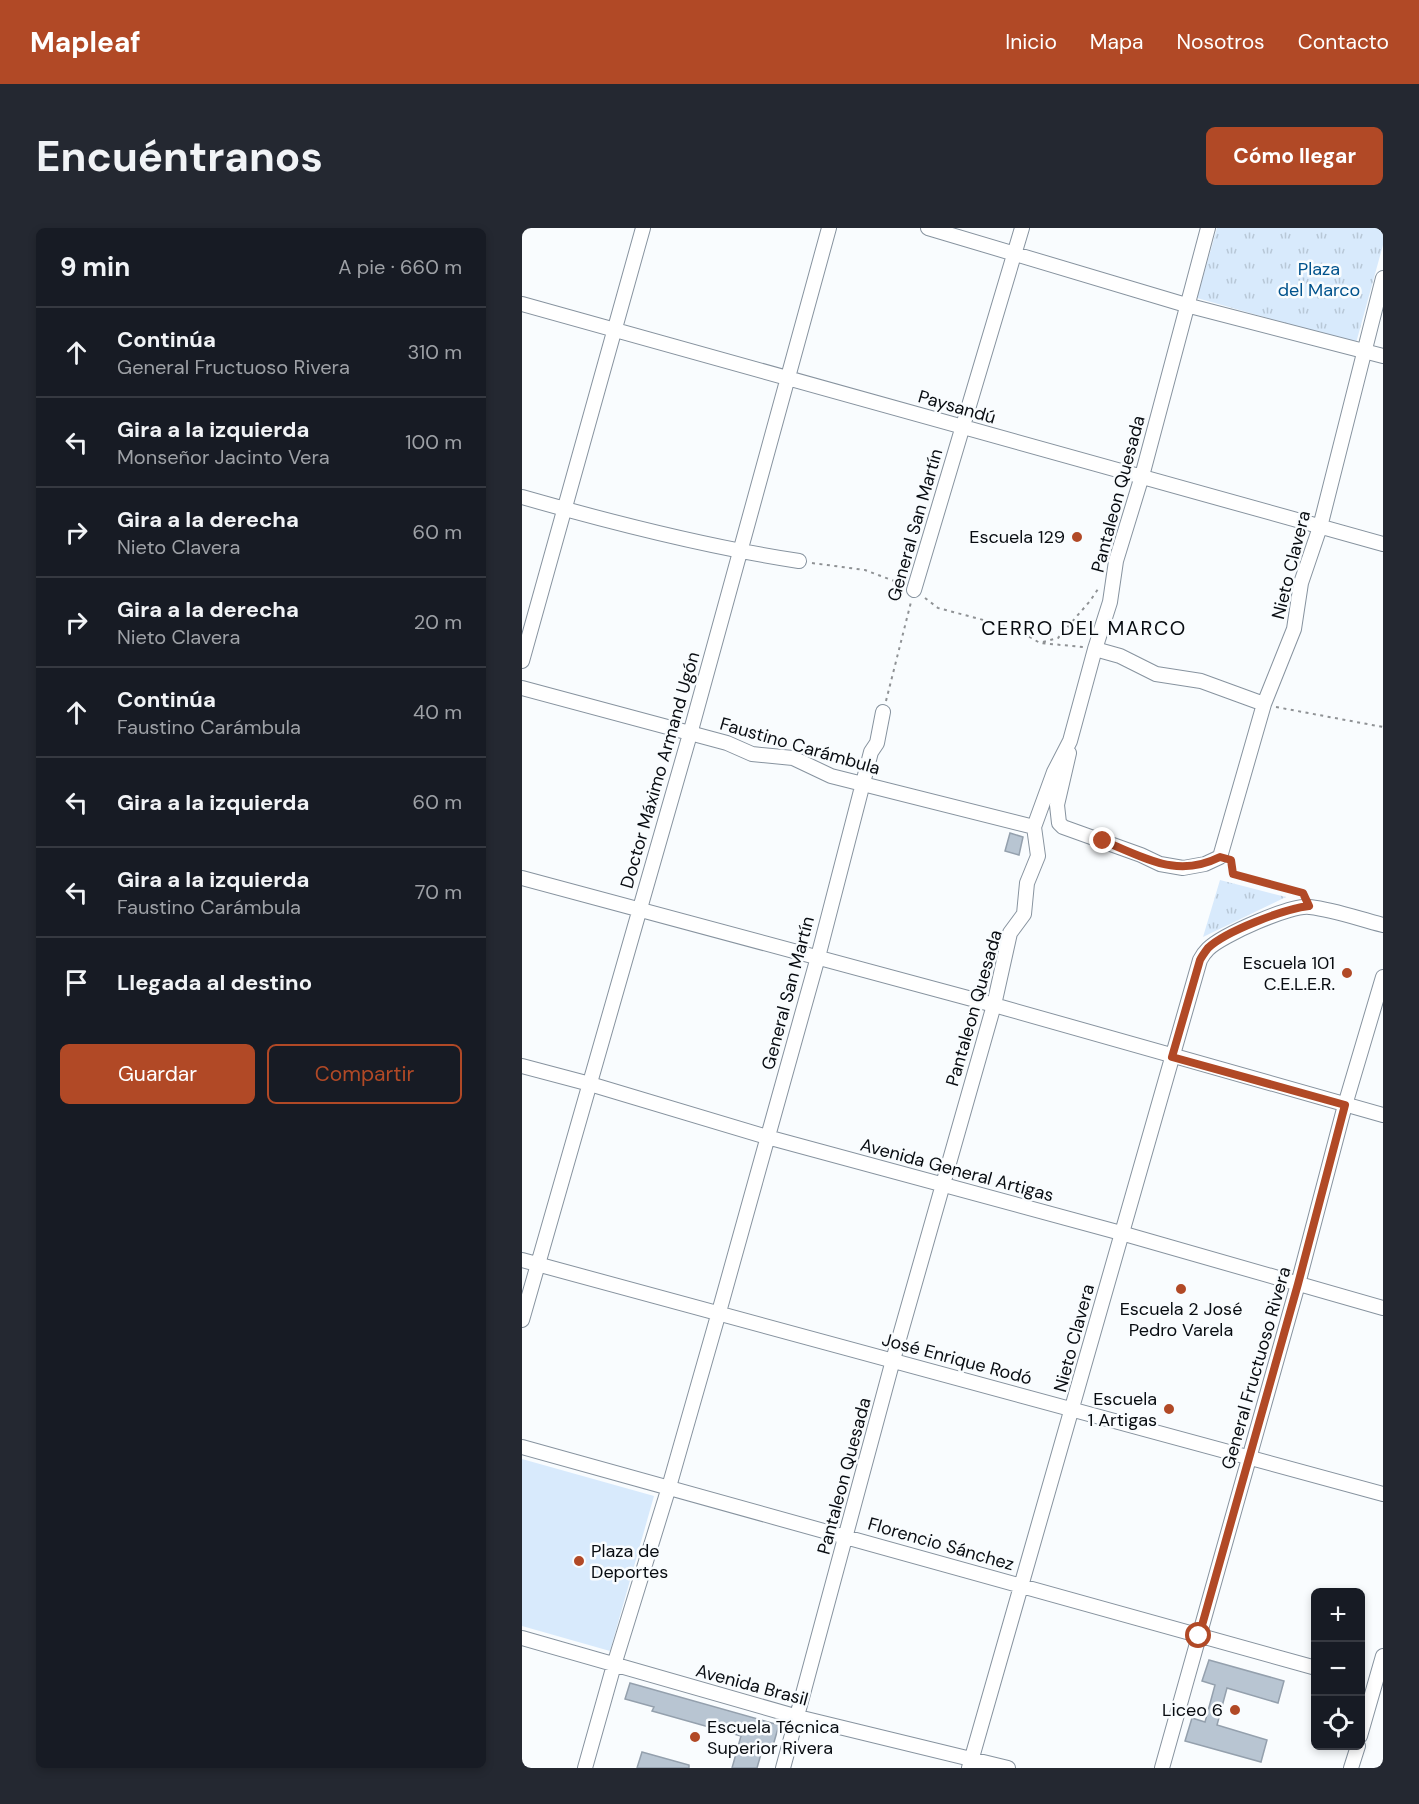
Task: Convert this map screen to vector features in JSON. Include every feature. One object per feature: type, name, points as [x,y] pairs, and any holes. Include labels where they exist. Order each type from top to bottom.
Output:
[{"type":"street","points":[[522,660],[643,228]]},
{"type":"street","name":"Doctor Máximo Armand Ugón","points":[[522,1320],[690,734],[829,228]]},
{"type":"street","points":[[928,228],[1016,252],[1186,305],[1383,356]]},
{"type":"street","name":"General San Martín","points":[[914,590],[1022,228]]},
{"type":"street","name":"Pantaleon Quesada","points":[[783,1768],[893,1360],[994,1005],[1010,933],[1024,914],[1027,883],[1038,856],[1034,827],[1054,772],[1070,741],[1110,602],[1116,561],[1142,476],[1208,228]]},
{"type":"street","name":"Nieto Clavera","points":[[1220,857],[1264,704],[1294,629],[1301,583],[1320,527],[1383,278]]},
{"type":"street","name":"Paysandú","points":[[522,304],[1383,544]]},
{"type":"street","points":[[522,497],[740,552],[799,561]]},
{"type":"street","points":[[1095,649],[1120,656],[1156,674],[1201,681],[1264,704]]},
{"type":"street","name":"Faustino Carámbula","points":[[522,688],[727,743],[752,754],[793,758],[831,776],[863,782],[1034,827]]},
{"type":"street","name":"General San Martín","points":[[585,1768],[719,1312],[818,957],[871,752],[877,743],[883,712]]},
{"type":"street","points":[[1070,741],[1057,815],[1059,824],[1160,864],[1183,868],[1205,864],[1220,857]]},
{"type":"street","points":[[522,878],[994,1005],[1383,1115]]},
{"type":"street","points":[[1309,906],[1383,925]]},
{"type":"street","name":"Nieto Clavera","points":[[970,1763],[1200,960],[1208,949],[1234,933],[1283,911],[1309,906]]},
{"type":"street","name":"General Fructuoso Rivera","points":[[1162,1768],[1298,1284],[1345,1105],[1383,977]]},
{"type":"street","name":"Avenida General Artigas","points":[[522,1066],[767,1137],[1121,1233],[1383,1308]]},
{"type":"street","name":"José Enrique Rodó","points":[[522,1260],[1383,1494]]},
{"type":"street","name":"Florencio Sánchez","points":[[522,1447],[1311,1667]]},
{"type":"street","name":"Avenida Brasil","points":[[522,1638],[970,1763],[1008,1768]]},
{"type":"street","points":[[1365,1723],[1379,1685],[1383,1656]]},
{"type":"street","points":[[1351,1768],[1357,1750]]},
{"type":"path","points":[[799,561],[865,570],[914,590],[938,608],[1014,628],[1040,643],[1095,649]]},
{"type":"path","points":[[1040,643],[1058,638],[1090,601],[1103,581]]},
{"type":"path","name":"General San Martín","points":[[883,712],[914,590]]},
{"type":"path","points":[[1264,704],[1383,727]]},
{"type":"path","points":[[1220,857],[1231,860],[1233,874],[1303,893],[1309,906]]},
{"type":"green space","name":"Plaza del Marco","points":[[1217,228],[1383,228],[1383,245],[1356,343],[1197,298]]},
{"type":"green space","points":[[1220,880],[1286,897],[1203,937]]},
{"type":"green space","name":"Plaza de Deportes","points":[[522,1459],[654,1496],[610,1651],[522,1626]]},
{"type":"building","points":[[1010,833],[1023,837],[1019,855],[1005,851]]},
{"type":"building","points":[[1209,1660],[1284,1681],[1278,1703],[1227,1688],[1217,1725],[1267,1740],[1261,1762],[1185,1741],[1192,1718],[1205,1722],[1215,1685],[1202,1681]]},
{"type":"building","points":[[630,1683],[779,1725],[772,1749],[763,1747],[757,1768],[732,1768],[741,1736],[652,1711],[654,1707],[625,1699]]},
{"type":"building","points":[[642,1752],[689,1765],[689,1768],[637,1768]]},
{"type":"place","name":"Escuela 129","points":[[1077,537]]},
{"type":"place","name":"Escuela 101 C.E.L.E.R.","points":[[1347,973]]},
{"type":"place","name":"Escuela 2 José Pedro Varela","points":[[1181,1289]]},
{"type":"place","name":"Escuela 1 Artigas","points":[[1169,1409]]},
{"type":"place","name":"Plaza de Deportes","points":[[579,1561]]},
{"type":"place","name":"Liceo 6","points":[[1235,1710]]},
{"type":"place","name":"Escuela Técnica Superior Rivera","points":[[695,1737]]},
{"type":"district","name":"CERRO DEL MARCO","points":[[1084,628]]},
{"type":"route","points":[[1103,841],[1160,864],[1183,868],[1205,864],[1220,857],[1231,860],[1233,874],[1303,893],[1309,906],[1283,911],[1234,933],[1203,954],[1172,1057],[1345,1105],[1298,1284],[1199,1636]]}]
